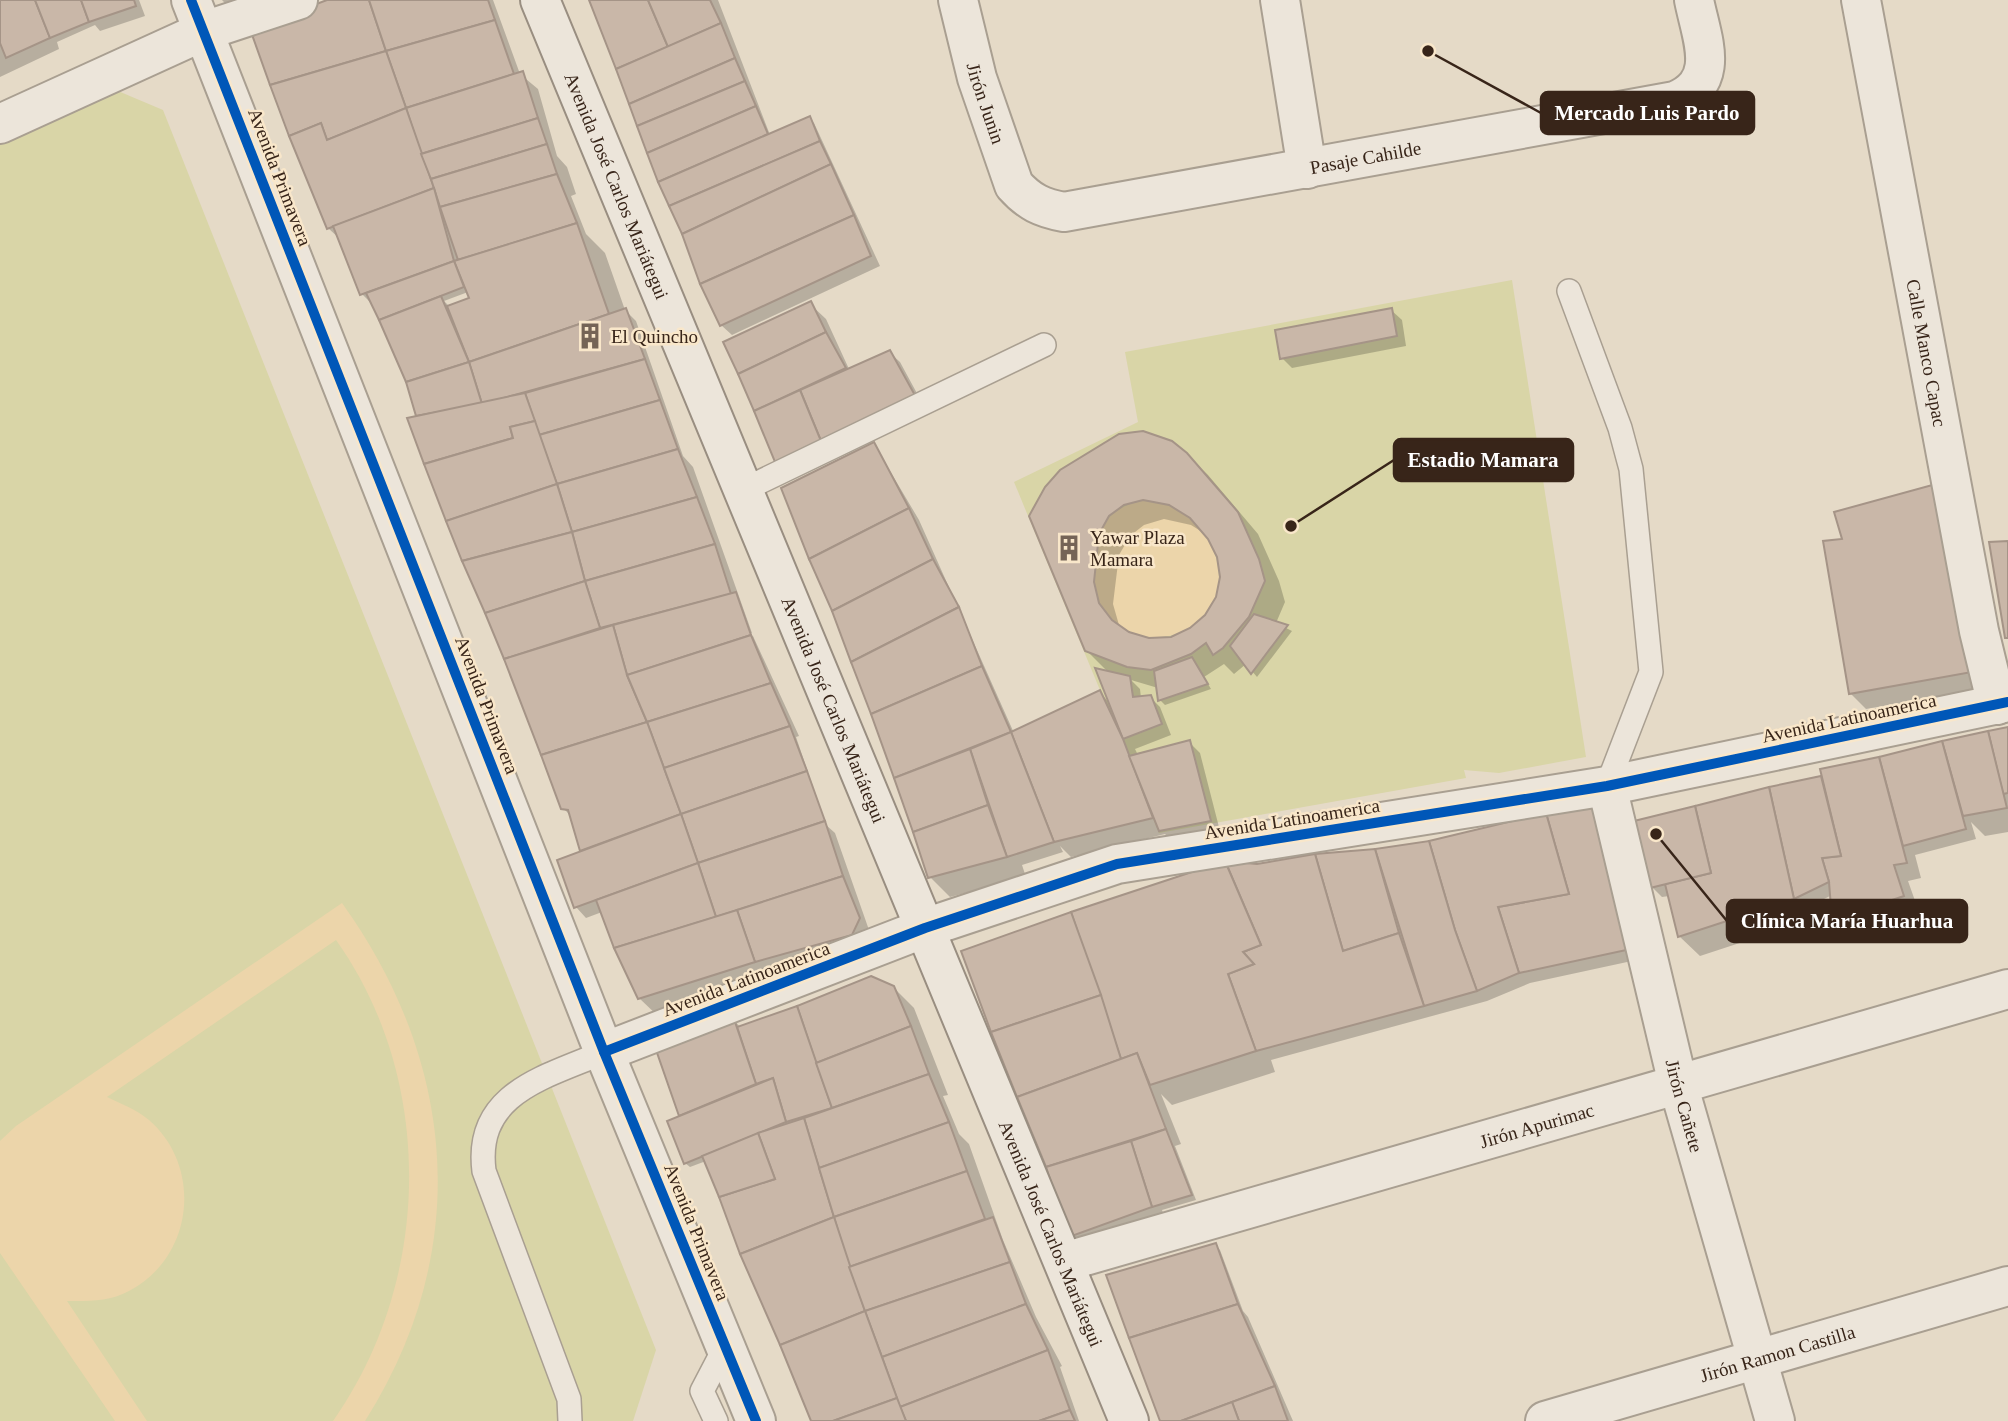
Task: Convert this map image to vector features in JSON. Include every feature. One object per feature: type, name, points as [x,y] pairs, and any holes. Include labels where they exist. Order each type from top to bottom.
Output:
[{"type":"street","points":[[0,124],[198,16],[298,0]]},
{"type":"street","name":"Avenida José Carlos Mariátegui","points":[[540,0],[741,491],[1129,1421]]},
{"type":"street","name":"Jirón Junin","points":[[958,0],[976,78],[1006,168],[1014,185],[1027,199]]},
{"type":"street","points":[[1280,0],[1307,169]]},
{"type":"street","name":"Pasaje Cahilde","points":[[1027,199],[1045,208],[1064,212],[1675,101],[1688,96],[1700,85],[1705,63],[1694,0]]},
{"type":"street","name":"Calle Manco Capac","points":[[1861,0],[1976,618],[2002,704]]},
{"type":"street","name":"Avenida Primavera","points":[[198,16],[604,1052],[756,1421]]},
{"type":"street","name":"Avenida Latinoamerica","points":[[604,1052],[925,928],[1117,864],[1607,786],[2002,704]]},
{"type":"street","name":"Jirón Cañete","points":[[1607,786],[1678,1084],[1775,1421]]},
{"type":"street","name":"Jirón Apurimac","points":[[1064,1262],[2008,989]]},
{"type":"street","name":"Jirón Ramon Castilla","points":[[1545,1421],[1759,1361],[2008,1286]]},
{"type":"lane","points":[[1569,291],[1620,428],[1631,468],[1651,672],[1607,786]]},
{"type":"lane","points":[[741,491],[1044,345]]},
{"type":"lane","points":[[570,1421],[569,1399],[484,1171],[483,1141],[496,1111],[523,1086],[604,1052]]},
{"type":"lane","points":[[716,1421],[702,1391],[725,1346]]},
{"type":"shaded area","points":[[118,91],[163,110],[656,1350],[633,1421],[0,1421],[0,138]]},
{"type":"shaded area","points":[[1512,280],[1586,757],[1499,773],[1464,770],[1466,778],[1159,833],[1014,482],[1138,422],[1125,352]]},
{"type":"sand","points":[[1143,500],[1169,505],[1184,513],[1207,537],[1218,568],[1219,584],[1215,599],[1206,614],[1180,633],[1164,637],[1149,637],[1120,627],[1108,616],[1095,590],[1098,543],[1104,525],[1115,512]]},
{"type":"sand","points":[[342,903],[380,964],[409,1028],[428,1092],[437,1158],[436,1225],[423,1291],[400,1356],[365,1421],[333,1421],[366,1366],[389,1306],[404,1244],[409,1180],[405,1117],[392,1055],[369,995],[336,940],[107,1097],[144,1116],[166,1139],[178,1162],[184,1186],[184,1210],[178,1234],[167,1257],[151,1276],[129,1291],[114,1297],[67,1301],[147,1421],[115,1421],[0,1253],[0,1141],[16,1126]]},
{"type":"building","points":[[0,0],[35,0],[50,38],[6,58],[0,43]]},
{"type":"building","points":[[35,0],[81,0],[89,22],[50,38]]},
{"type":"building","points":[[81,0],[134,0],[136,6],[89,22]]},
{"type":"building","points":[[327,0],[369,0],[386,51],[270,85],[250,29]]},
{"type":"building","points":[[369,0],[488,0],[495,20],[386,51]]},
{"type":"building","points":[[589,0],[648,0],[668,47],[616,69]]},
{"type":"building","points":[[648,0],[710,0],[721,23],[668,47]]},
{"type":"building","points":[[495,20],[514,74],[406,108],[386,51]]},
{"type":"building","points":[[721,23],[735,58],[629,104],[616,69]]},
{"type":"building","points":[[386,51],[406,108],[327,140],[321,123],[289,136],[270,85]]},
{"type":"building","points":[[735,58],[745,81],[637,126],[629,104]]},
{"type":"building","points":[[523,71],[538,118],[421,154],[406,108]]},
{"type":"building","points":[[745,81],[756,106],[647,153],[637,126]]},
{"type":"building","points":[[756,106],[768,134],[658,182],[647,153]]},
{"type":"building","points":[[406,108],[434,188],[327,229],[289,136],[321,123],[327,140]]},
{"type":"building","points":[[810,116],[820,141],[669,206],[658,182]]},
{"type":"building","points":[[538,118],[547,144],[431,179],[421,154]]},
{"type":"building","points":[[820,141],[831,164],[682,234],[669,206]]},
{"type":"building","points":[[547,144],[557,174],[440,207],[431,179]]},
{"type":"building","points":[[831,164],[854,215],[700,284],[682,234]]},
{"type":"building","points":[[557,174],[577,223],[458,260],[440,207]]},
{"type":"building","points":[[434,188],[454,261],[360,295],[333,226]]},
{"type":"building","points":[[854,215],[871,256],[720,326],[700,284]]},
{"type":"building","points":[[577,223],[609,314],[469,362],[447,306],[469,298],[454,261]]},
{"type":"building","points":[[454,261],[464,287],[379,320],[366,293]]},
{"type":"building","points":[[441,296],[469,362],[406,382],[379,320]]},
{"type":"building","points":[[811,301],[826,332],[738,374],[723,342]]},
{"type":"building","name":"El Quincho","points":[[626,308],[645,359],[482,404],[469,362]]},
{"type":"building","points":[[1392,308],[1397,336],[1280,359],[1275,330]]},
{"type":"building","points":[[826,332],[846,368],[754,411],[738,374]]},
{"type":"building","points":[[890,350],[917,399],[821,441],[800,390]]},
{"type":"building","name":"El Quincho","points":[[645,359],[660,400],[539,435],[525,393]]},
{"type":"building","points":[[469,362],[482,404],[416,416],[406,382]]},
{"type":"building","points":[[800,390],[821,441],[775,462],[754,411]]},
{"type":"building","points":[[525,393],[535,421],[510,427],[513,438],[424,464],[407,418]]},
{"type":"building","points":[[660,400],[678,449],[557,484],[539,435]]},
{"type":"building","points":[[535,421],[557,484],[446,521],[424,464],[513,438],[510,427]]},
{"type":"building","name":"Yawar Plaza Mamara","points":[[1143,431],[1172,441],[1187,453],[1238,512],[1259,559],[1265,581],[1249,617],[1223,648],[1213,655],[1206,643],[1191,654],[1151,670],[1127,667],[1085,651],[1029,516],[1045,487],[1060,470],[1119,434]],"holes":[[[1143,500],[1169,505],[1190,518],[1208,539],[1217,557],[1220,577],[1216,597],[1205,615],[1190,628],[1171,637],[1149,638],[1129,632],[1112,620],[1099,603],[1094,582],[1099,534],[1109,516],[1124,505]]]},
{"type":"building","points":[[874,442],[909,508],[809,559],[781,488]]},
{"type":"building","points":[[678,449],[697,497],[572,532],[557,484]]},
{"type":"building","points":[[557,484],[572,532],[462,561],[446,521]]},
{"type":"building","points":[[1936,484],[1972,672],[1849,694],[1823,541],[1842,539],[1834,512]]},
{"type":"building","points":[[697,497],[715,544],[585,581],[572,532]]},
{"type":"building","points":[[909,508],[933,559],[832,611],[809,559]]},
{"type":"building","points":[[572,532],[585,581],[485,613],[462,561]]},
{"type":"building","points":[[2008,541],[2008,638],[2005,638],[1989,542]]},
{"type":"building","points":[[715,544],[731,594],[600,628],[585,581]]},
{"type":"building","points":[[933,559],[959,607],[851,662],[832,611]]},
{"type":"building","points":[[585,581],[600,628],[504,659],[485,613]]},
{"type":"building","points":[[736,592],[751,635],[627,675],[613,625]]},
{"type":"building","points":[[959,607],[982,666],[871,714],[851,662]]},
{"type":"building","points":[[1254,614],[1288,625],[1251,674],[1230,646]]},
{"type":"building","points":[[613,625],[627,675],[647,722],[541,755],[504,659]]},
{"type":"building","points":[[751,635],[771,683],[647,722],[627,675]]},
{"type":"building","points":[[1192,657],[1208,684],[1158,701],[1154,671]]},
{"type":"building","points":[[982,666],[1011,732],[894,778],[871,714]]},
{"type":"building","points":[[1095,668],[1130,676],[1133,697],[1151,695],[1162,724],[1123,739]]},
{"type":"building","points":[[771,683],[790,726],[664,768],[647,722]]},
{"type":"building","points":[[1100,690],[1123,739],[1153,818],[1054,842],[1011,732]]},
{"type":"building","points":[[647,722],[681,814],[580,851],[568,810],[561,809],[541,755]]},
{"type":"building","points":[[790,726],[807,771],[681,814],[664,768]]},
{"type":"building","points":[[2008,727],[2008,793],[2003,794],[1988,731]]},
{"type":"building","points":[[1988,731],[2007,808],[1963,816],[1942,741]]},
{"type":"building","points":[[1011,732],[1054,842],[1007,857],[970,749]]},
{"type":"building","points":[[1190,740],[1211,821],[1159,831],[1129,756]]},
{"type":"building","points":[[1942,741],[1966,829],[1903,846],[1879,757]]},
{"type":"building","points":[[970,749],[988,805],[913,832],[894,778]]},
{"type":"building","points":[[1879,757],[1907,863],[1894,865],[1904,896],[1832,920],[1829,882],[1822,858],[1841,856],[1820,769]]},
{"type":"building","points":[[807,771],[825,821],[698,863],[681,814]]},
{"type":"building","points":[[1821,776],[1841,856],[1822,858],[1829,882],[1794,899],[1769,787]]},
{"type":"building","points":[[1769,787],[1794,899],[1678,937],[1665,884],[1711,873],[1695,806]]},
{"type":"building","points":[[1601,803],[1631,949],[1519,973],[1498,907],[1569,894],[1546,813]]},
{"type":"building","points":[[988,805],[1007,857],[928,878],[913,832]]},
{"type":"building","points":[[1695,806],[1711,873],[1650,888],[1634,821]]},
{"type":"building","points":[[1546,813],[1569,894],[1498,907],[1519,973],[1477,991],[1455,930],[1429,841]]},
{"type":"building","points":[[681,814],[698,863],[574,908],[557,860]]},
{"type":"building","points":[[825,821],[843,876],[716,917],[698,863]]},
{"type":"building","points":[[1429,841],[1455,930],[1477,991],[1424,1006],[1375,849]]},
{"type":"building","points":[[1375,849],[1399,933],[1343,951],[1315,854]]},
{"type":"building","points":[[1315,854],[1343,951],[1399,933],[1424,1006],[1256,1051],[1228,974],[1254,964],[1243,952],[1261,945],[1225,861],[1257,864]]},
{"type":"building","points":[[1225,861],[1261,945],[1243,952],[1254,964],[1228,974],[1256,1051],[1150,1085],[1137,1053],[1121,1059],[1071,912]]},
{"type":"building","points":[[698,863],[716,917],[614,948],[596,900]]},
{"type":"building","points":[[843,876],[860,918],[852,935],[755,962],[737,910]]},
{"type":"building","points":[[737,910],[755,962],[638,999],[614,948]]},
{"type":"building","points":[[1071,912],[1101,995],[991,1032],[961,951]]},
{"type":"building","points":[[871,976],[894,986],[911,1026],[816,1063],[797,1006]]},
{"type":"building","points":[[1101,995],[1121,1059],[1017,1097],[991,1032]]},
{"type":"building","points":[[797,1006],[832,1108],[786,1122],[773,1078],[756,1084],[737,1027]]},
{"type":"building","points":[[733,1016],[756,1084],[679,1116],[654,1044]]},
{"type":"building","points":[[911,1026],[929,1074],[832,1108],[816,1063]]},
{"type":"building","points":[[1137,1053],[1166,1129],[1046,1167],[1017,1097]]},
{"type":"building","points":[[929,1074],[949,1122],[819,1168],[804,1118]]},
{"type":"building","points":[[773,1078],[786,1122],[684,1164],[667,1121]]},
{"type":"building","points":[[804,1118],[834,1217],[740,1254],[719,1197],[775,1179],[758,1133]]},
{"type":"building","points":[[949,1122],[967,1171],[834,1217],[819,1168]]},
{"type":"building","points":[[1166,1129],[1192,1195],[1152,1207],[1131,1141]]},
{"type":"building","points":[[758,1133],[775,1179],[719,1197],[702,1156]]},
{"type":"building","points":[[1131,1141],[1152,1207],[1069,1237],[1046,1167]]},
{"type":"building","points":[[967,1171],[985,1219],[849,1267],[834,1217]]},
{"type":"building","points":[[834,1217],[865,1311],[780,1345],[740,1254]]},
{"type":"building","points":[[993,1217],[1010,1262],[865,1311],[849,1267]]},
{"type":"building","points":[[1216,1243],[1238,1304],[1129,1338],[1106,1275]]},
{"type":"building","points":[[1010,1262],[1026,1304],[882,1357],[865,1311]]},
{"type":"building","points":[[1026,1304],[1048,1350],[900,1407],[882,1357]]},
{"type":"building","points":[[1238,1304],[1275,1386],[1181,1421],[1160,1421],[1129,1338]]},
{"type":"building","points":[[865,1311],[897,1398],[833,1421],[811,1421],[780,1345]]},
{"type":"building","points":[[1048,1350],[1070,1410],[1039,1421],[906,1421],[900,1407]]},
{"type":"building","points":[[1275,1386],[1288,1421],[1239,1421],[1232,1402]]},
{"type":"building","points":[[897,1398],[906,1421],[833,1421]]},
{"type":"building","points":[[1232,1402],[1239,1421],[1181,1421]]},
{"type":"building","points":[[1070,1410],[1075,1421],[1039,1421]]},
{"type":"cycle path","points":[[191,0],[604,1052],[756,1421]]},
{"type":"cycle path","points":[[604,1052],[925,928],[1117,864],[1607,786],[2008,702]]},
{"type":"place","name":"Mercado Luis Pardo","points":[[1428,51]]},
{"type":"place","name":"El Quincho","points":[[590,336]]},
{"type":"place","name":"Estadio Mamara","points":[[1291,526]]},
{"type":"place","name":"Yawar Plaza Mamara","points":[[1069,548]]},
{"type":"place","name":"Clínica María Huarhua","points":[[1656,834]]}]
